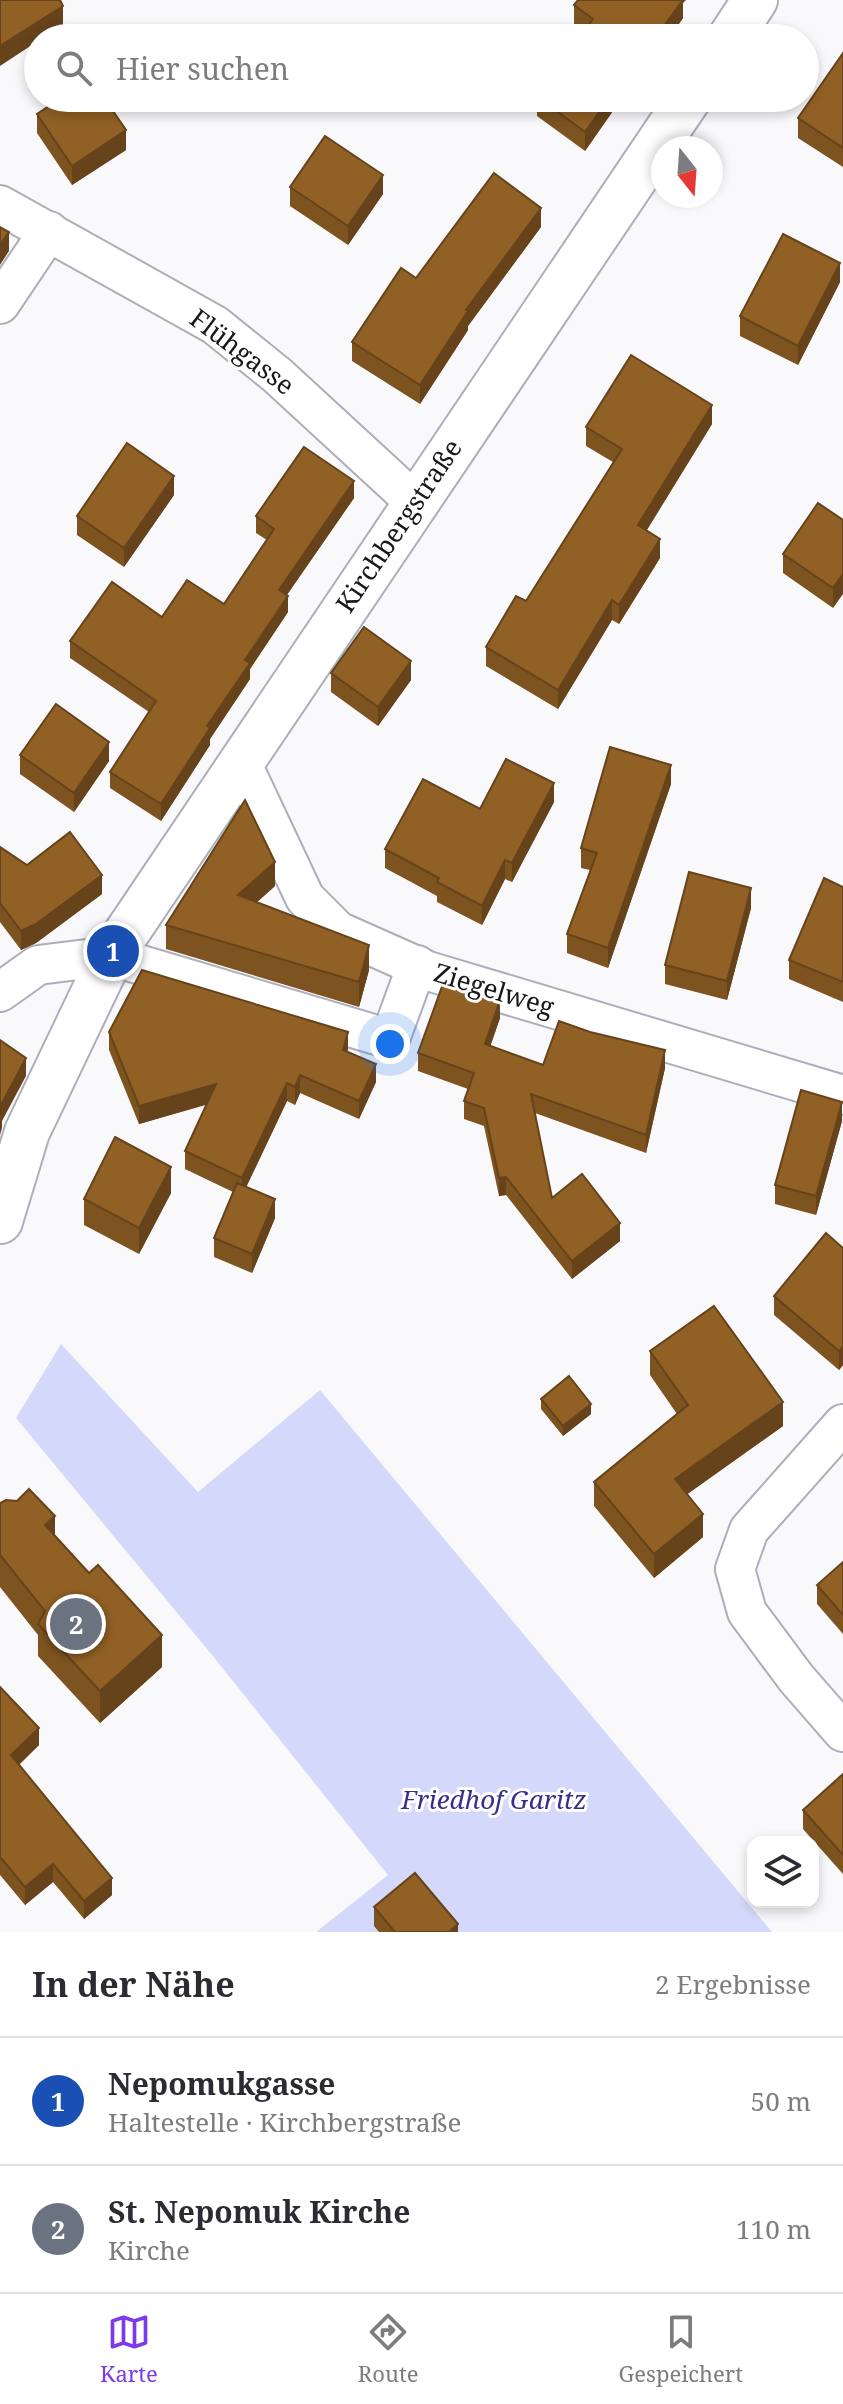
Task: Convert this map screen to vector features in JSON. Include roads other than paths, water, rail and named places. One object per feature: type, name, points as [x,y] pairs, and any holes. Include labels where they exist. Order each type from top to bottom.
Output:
[{"type":"street","points":[[739,24],[755,0]]},
{"type":"street","name":"Kirchbergstraße","points":[[0,1221],[27,1132],[111,956],[680,112]]},
{"type":"street","name":"Flühgasse","points":[[0,205],[215,325],[277,375],[415,502]]},
{"type":"street","points":[[0,304],[49,231]]},
{"type":"street","name":"Ziegelweg","points":[[241,762],[305,898],[338,931],[417,965],[843,1095]]},
{"type":"street","points":[[0,992],[38,965],[111,956],[390,1039],[417,965]]},
{"type":"street","points":[[843,1424],[749,1530],[735,1569],[747,1612],[796,1678],[843,1732]]},
{"type":"place","name":"Nepomukgasse","points":[[113,951]]},
{"type":"place","name":"St. Nepomuk Kirche","points":[[76,1624]]},
{"type":"park label","name":"Friedhof Garitz","points":[[494,1800]]}]
